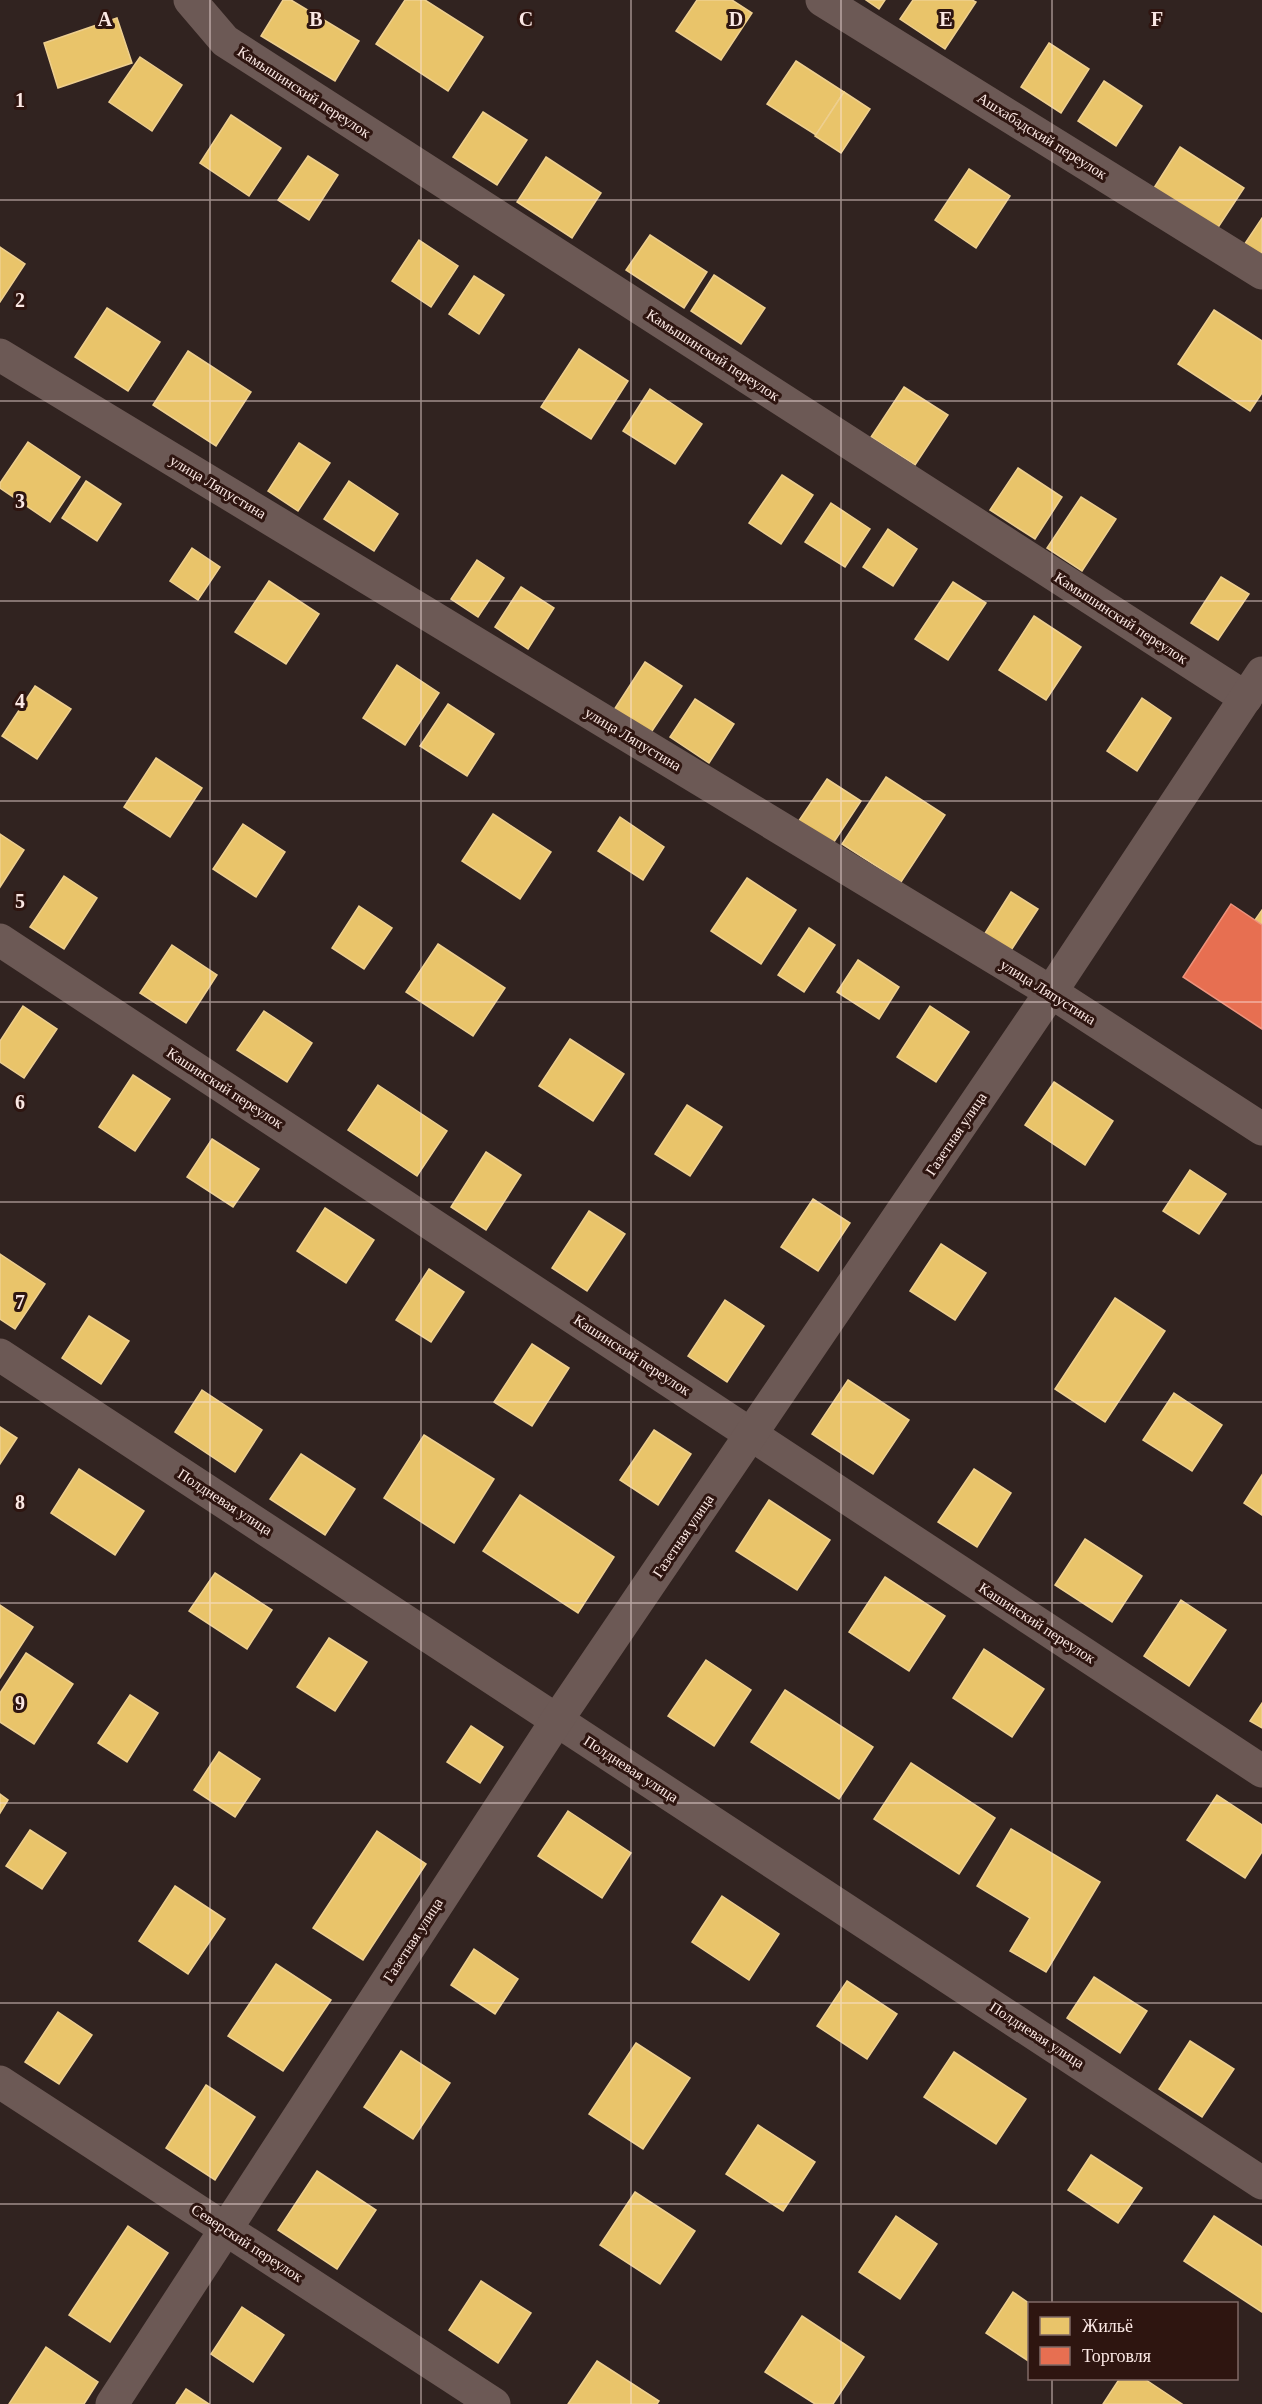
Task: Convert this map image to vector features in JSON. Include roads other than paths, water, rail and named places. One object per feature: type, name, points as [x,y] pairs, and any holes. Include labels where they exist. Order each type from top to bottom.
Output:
[{"type":"street","name":"Камышинский переулок","points":[[190,0],[225,41],[1254,686]]},
{"type":"street","name":"Ашхабадский переулок","points":[[822,0],[1262,273]]},
{"type":"street","name":"улица Ляпустина","points":[[0,355],[1052,992],[1262,1129]]},
{"type":"street","name":"Газетная улица","points":[[112,2404],[557,1720],[1052,992],[1254,686]]},
{"type":"street","name":"Кашинский переулок","points":[[0,940],[1262,1771]]},
{"type":"street","name":"Полдневая улица","points":[[0,1355],[1262,2183]]},
{"type":"street","name":"Северский переулок","points":[[0,2082],[494,2404]]}]
